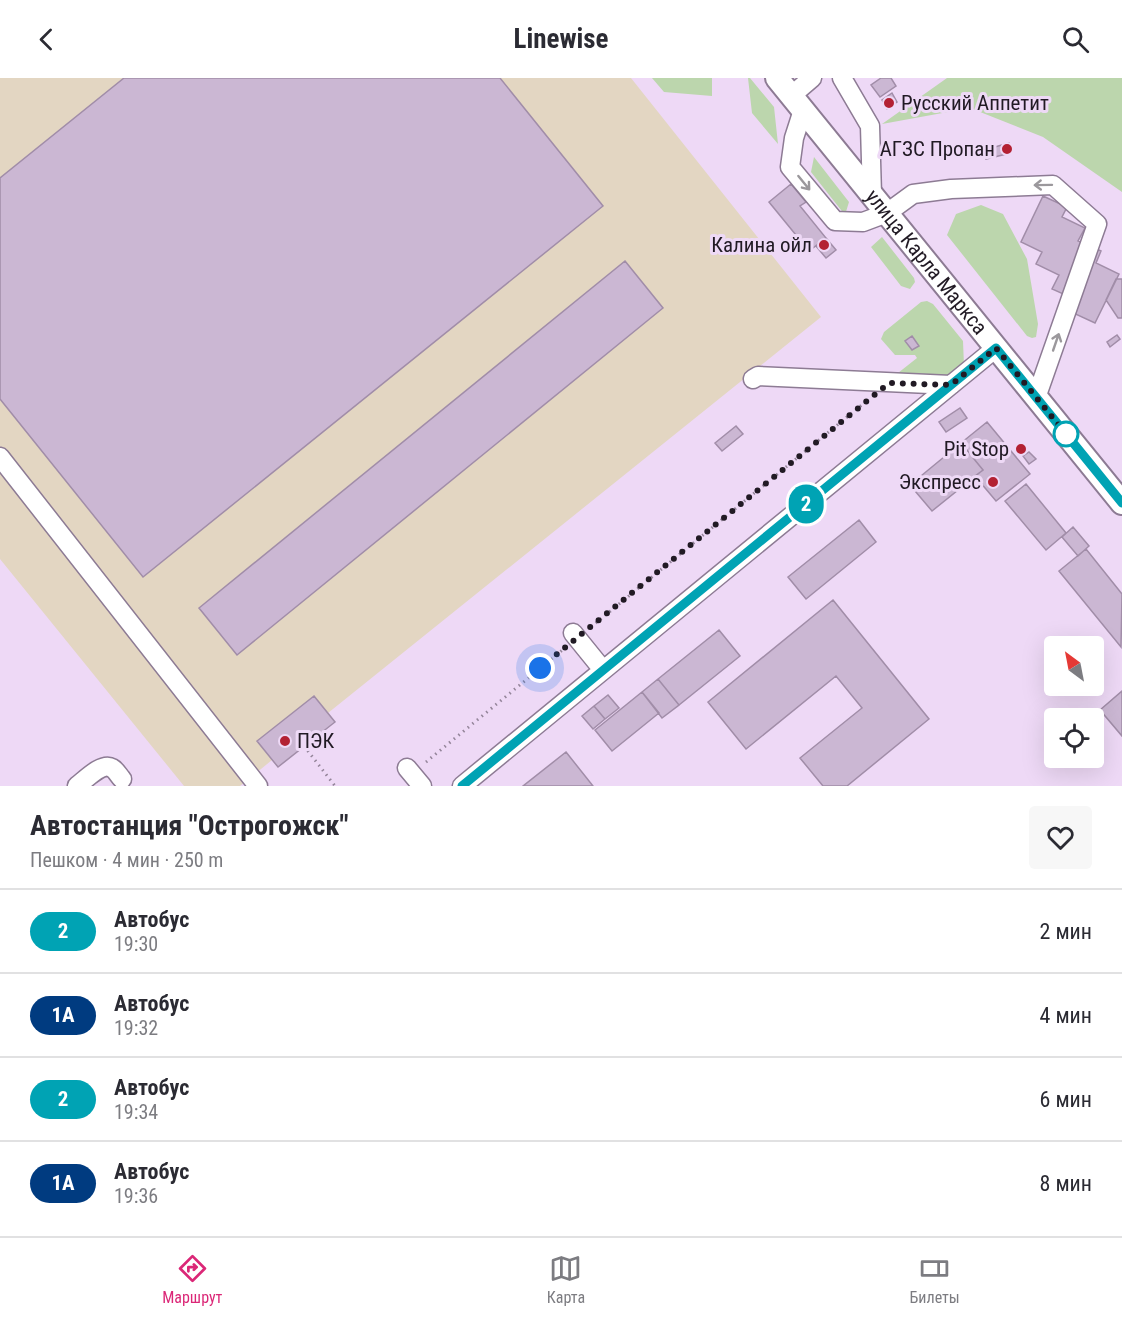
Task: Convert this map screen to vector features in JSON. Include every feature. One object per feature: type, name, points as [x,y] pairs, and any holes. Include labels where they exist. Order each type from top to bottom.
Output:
[{"type":"main road","name":"улица Карла Маркса","points":[[777,78],[1122,503]]},
{"type":"street","points":[[812,78],[797,103],[790,167],[835,221],[863,222],[887,213],[913,194],[951,189],[1053,185],[1097,224],[1036,398]]},
{"type":"street","points":[[842,78],[870,126],[872,195]]},
{"type":"street","points":[[462,786],[996,348]]},
{"type":"street","points":[[753,379],[758,376],[951,385]]},
{"type":"street","points":[[0,457],[258,786]]},
{"type":"street","points":[[575,635],[603,670]]},
{"type":"street","points":[[77,786],[106,766],[113,768],[122,779]]},
{"type":"path","points":[[414,776],[575,635],[889,383]]},
{"type":"path","points":[[304,746],[335,786]]},
{"type":"shaded area","points":[[0,78],[631,78],[821,317],[328,713],[321,733],[326,739],[321,743],[316,737],[278,767],[272,760],[240,786],[184,786],[0,559]]},
{"type":"green space","points":[[652,78],[712,78],[712,96],[664,92]]},
{"type":"green space","points":[[748,78],[774,107],[778,144],[752,113]]},
{"type":"green space","points":[[947,78],[1122,78],[1122,192],[1043,137],[970,108],[882,124]]},
{"type":"green space","points":[[814,157],[849,202],[845,215],[811,172]]},
{"type":"green space","points":[[981,205],[1003,214],[1027,259],[1038,324],[1036,337],[1027,336],[947,235],[956,214]]},
{"type":"green space","points":[[882,237],[914,278],[915,282],[910,289],[901,286],[871,247]]},
{"type":"green space","points":[[927,301],[933,304],[963,341],[964,366],[949,382],[903,379],[898,373],[917,358],[915,355],[895,355],[881,339],[884,332],[921,302]]},
{"type":"building","points":[[124,78],[500,78],[603,206],[143,577],[0,399],[0,178]]},
{"type":"building","points":[[881,78],[891,78],[896,86],[880,97],[871,85]]},
{"type":"building","points":[[892,93],[897,102],[887,109],[882,100]]},
{"type":"building","points":[[1009,143],[1011,153],[986,159],[984,150]]},
{"type":"building","points":[[791,184],[806,202],[800,206],[826,238],[809,251],[769,202]]},
{"type":"building","points":[[1043,196],[1067,207],[1062,217],[1085,228],[1078,241],[1101,251],[1096,263],[1119,274],[1095,323],[1071,312],[1077,300],[1052,289],[1059,275],[1036,264],[1042,252],[1021,242]]},
{"type":"building","points":[[826,238],[836,250],[826,258],[816,246]]},
{"type":"building","points":[[625,261],[663,308],[237,655],[199,608]]},
{"type":"building","points":[[1116,279],[1122,279],[1122,318],[1118,318],[1106,300]]},
{"type":"building","points":[[1117,335],[1120,339],[1110,347],[1107,342]]},
{"type":"building","points":[[912,336],[919,346],[912,350],[905,341]]},
{"type":"building","points":[[960,408],[967,418],[946,432],[939,422]]},
{"type":"building","points":[[987,422],[1030,474],[996,501],[975,476],[983,470],[961,443]]},
{"type":"building","points":[[736,426],[743,434],[722,451],[715,443]]},
{"type":"building","points":[[961,443],[983,470],[932,511],[910,485]]},
{"type":"building","points":[[1029,452],[1036,459],[1029,464],[1023,456]]},
{"type":"building","points":[[1026,484],[1066,533],[1046,550],[1005,501]]},
{"type":"building","points":[[859,520],[876,542],[806,599],[788,577]]},
{"type":"building","points":[[1073,527],[1089,546],[1078,556],[1062,537]]},
{"type":"building","points":[[1086,549],[1122,594],[1121,647],[1059,571]]},
{"type":"building","points":[[833,600],[929,719],[847,786],[823,786],[800,758],[862,708],[836,676],[746,749],[708,702]]},
{"type":"building","points":[[719,630],[740,656],[679,705],[658,679]]},
{"type":"building","points":[[658,679],[679,705],[662,718],[642,692]]},
{"type":"building","points":[[1122,691],[1122,736],[1104,715],[1102,708]]},
{"type":"building","points":[[642,692],[659,713],[612,751],[595,730]]},
{"type":"building","points":[[608,695],[619,708],[605,719],[594,706]]},
{"type":"building","points":[[314,696],[335,722],[321,733],[326,739],[321,743],[316,737],[278,767],[257,741]]},
{"type":"building","points":[[594,706],[605,719],[593,729],[582,716]]},
{"type":"building","points":[[566,752],[593,786],[523,786]]},
{"type":"bus line","name":"2","points":[[462,786],[996,348],[1122,503]]},
{"type":"place","name":"Русский Аппетит","points":[[889,103]]},
{"type":"place","name":"АГЗС Пропан","points":[[1007,149]]},
{"type":"place","name":"Калина ойл","points":[[824,245]]},
{"type":"place","name":"Pit Stop","points":[[1021,449]]},
{"type":"place","name":"Экспресс","points":[[993,482]]},
{"type":"place","name":"ПЭК","points":[[285,741]]},
{"type":"route","points":[[540,668],[889,383],[951,385],[996,348],[1066,434]]}]
